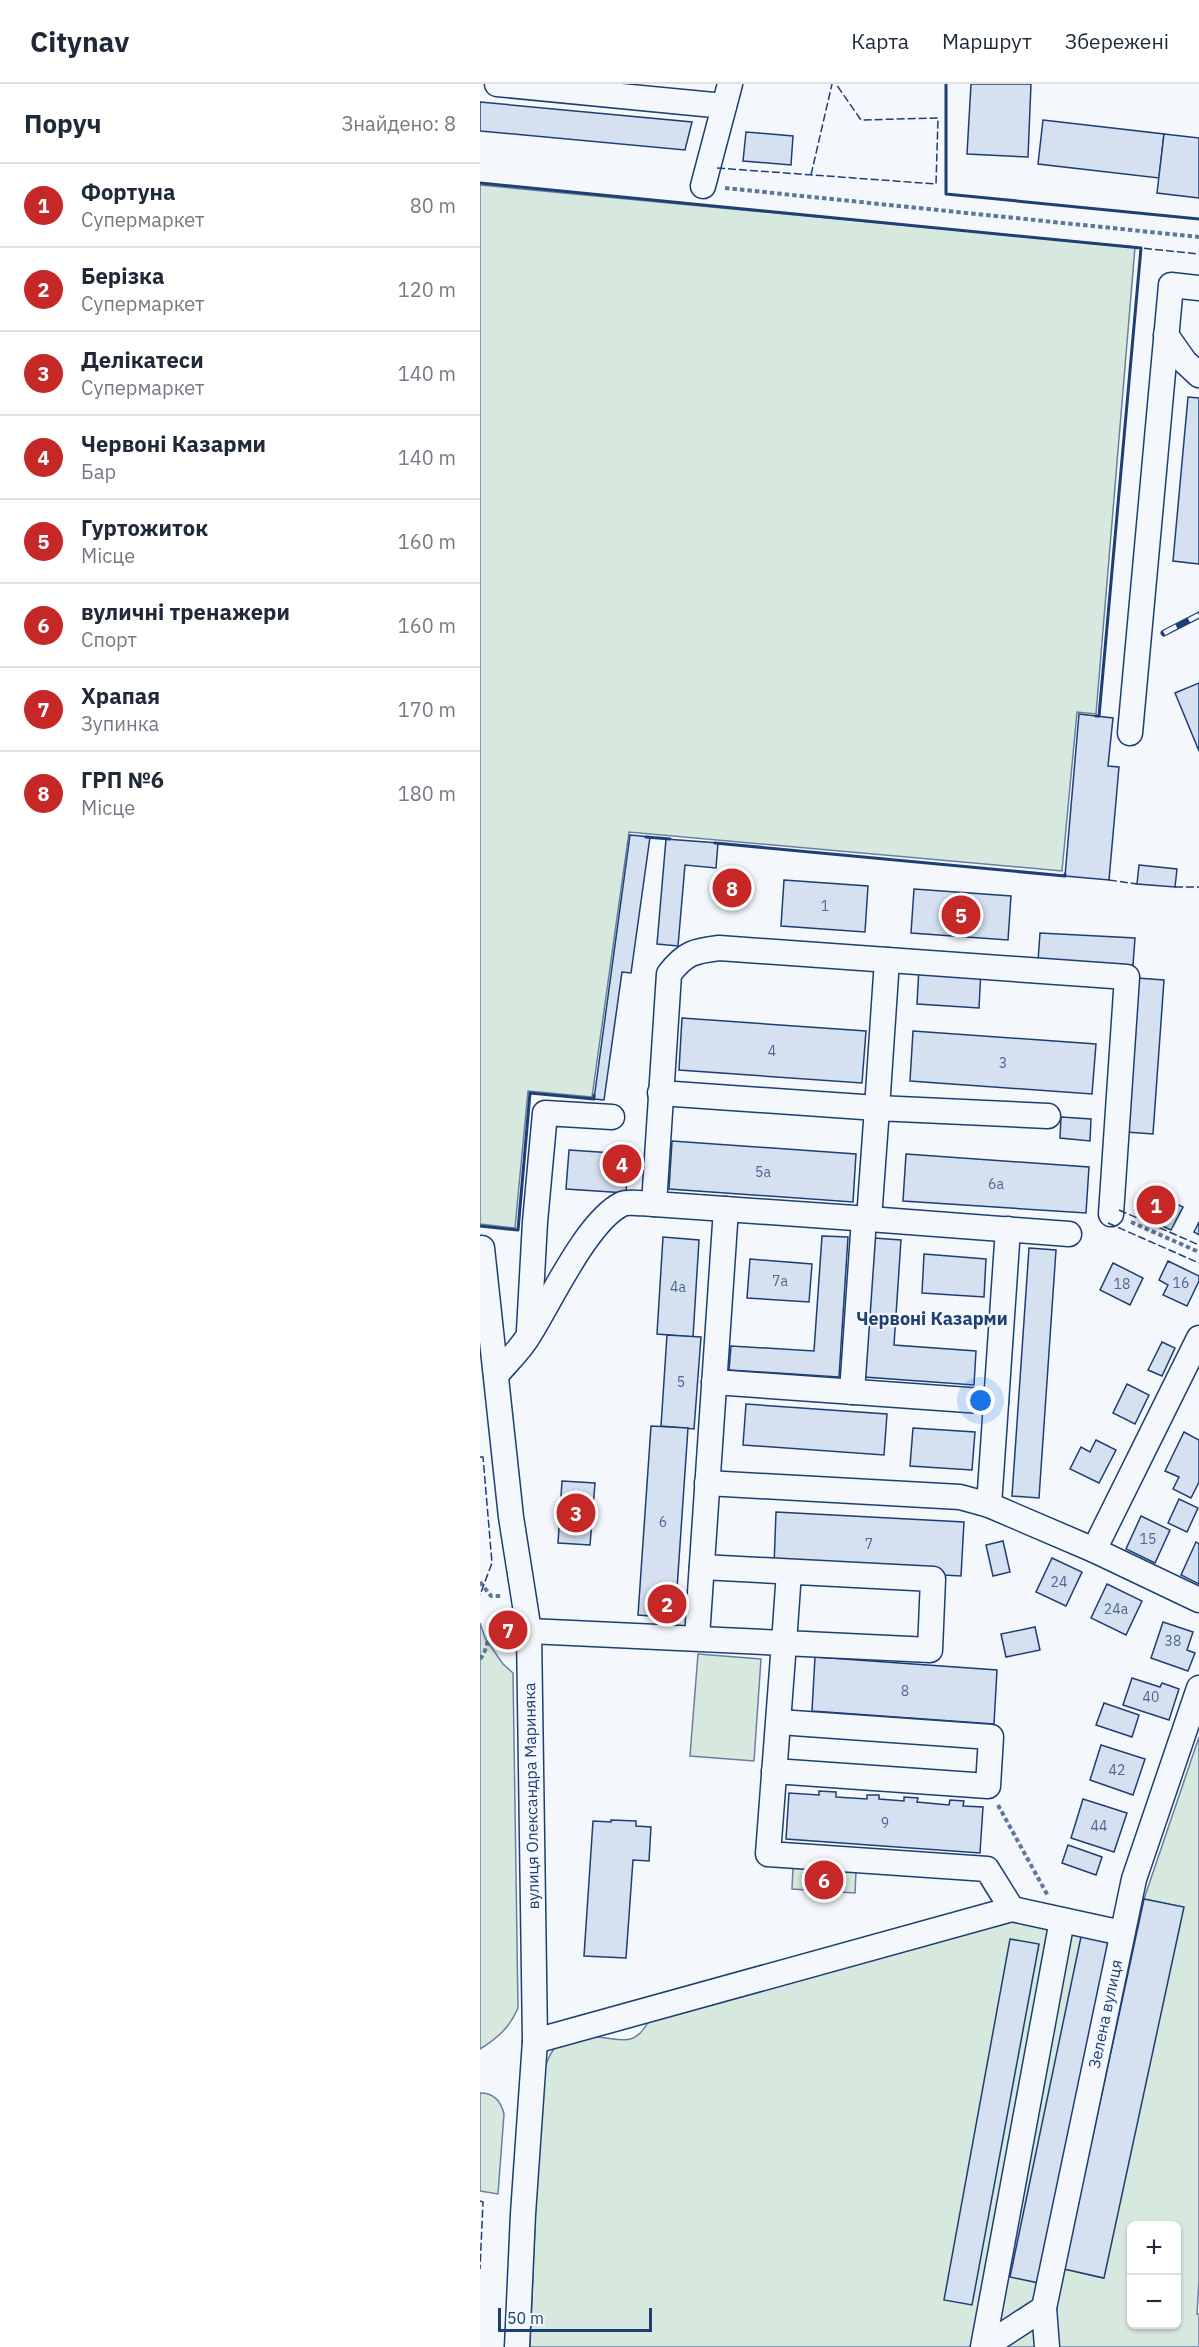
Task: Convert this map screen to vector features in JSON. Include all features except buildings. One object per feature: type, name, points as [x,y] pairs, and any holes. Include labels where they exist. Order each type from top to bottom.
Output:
[{"type":"street","points":[[497,84],[727,95],[703,186]]},
{"type":"street","points":[[1130,733],[1171,285],[1199,288]]},
{"type":"street","points":[[1166,335],[1185,362],[1199,375]]},
{"type":"street","points":[[654,1204],[669,974],[683,957],[697,951],[719,948],[1127,977],[1111,1214]]},
{"type":"street","points":[[852,1392],[877,1108],[887,960]]},
{"type":"street","points":[[660,1093],[877,1108],[1048,1116]]},
{"type":"street","points":[[528,1337],[545,1113],[612,1118]]},
{"type":"street","points":[[497,1374],[528,1337],[559,1281],[586,1240],[606,1217],[623,1203],[1069,1234]]},
{"type":"street","points":[[697,1637],[726,1209]]},
{"type":"street","points":[[989,1505],[1008,1229]]},
{"type":"street","name":"вулиця Олександра Мариняка","points":[[482,1248],[511,1517],[529,1631],[535,2041],[517,2347]]},
{"type":"street","points":[[1094,1550],[1199,1338]]},
{"type":"street","points":[[714,1382],[996,1402]]},
{"type":"street","points":[[707,1483],[960,1497],[989,1505],[1094,1550],[1199,1600]]},
{"type":"street","points":[[529,1631],[697,1637],[930,1650],[933,1579],[702,1567]]},
{"type":"street","points":[[789,1572],[768,1854],[987,1869],[1012,1909]]},
{"type":"street","name":"Зелена вулиця","points":[[1047,2347],[1044,2308],[1134,1879],[1199,1689]]},
{"type":"street","points":[[774,1771],[988,1786],[991,1737],[779,1722]]},
{"type":"street","points":[[535,2041],[1012,1909],[1122,1933]]},
{"type":"street","points":[[983,2347],[1062,1920]]},
{"type":"street","points":[[983,2347],[1044,2308]]},
{"type":"path","points":[[703,186],[1199,237]]},
{"type":"path","points":[[1111,1214],[1199,1252]]},
{"type":"path","points":[[480,1659],[487,1646],[492,1620],[523,1595]]},
{"type":"path","points":[[988,1786],[1062,1920]]},
{"type":"shaded area","points":[[480,185],[1135,247],[1096,714],[1077,712],[1062,871],[629,832],[592,1097],[528,1091],[515,1228],[480,1224]]},
{"type":"shaded area","points":[[480,1623],[485,1638],[503,1664],[513,1673],[518,2008],[503,2032],[480,2049]]},
{"type":"shaded area","points":[[698,1654],[761,1659],[754,1761],[690,1756]]},
{"type":"shaded area","points":[[1199,1737],[1199,2280],[1197,2314],[1199,2314],[1199,2347],[1057,2347],[1054,2309],[1064,2269],[1103,2278],[1183,1907],[1144,1899]]},
{"type":"shaded area","points":[[793,1867],[856,1871],[855,1893],[792,1889]]},
{"type":"shaded area","points":[[1008,1917],[1109,1938],[1033,2305],[969,2347],[530,2347],[541,2077],[556,2045],[590,2037],[632,2039],[643,2030],[649,2021]]},
{"type":"shaded area","points":[[480,2093],[489,2094],[496,2099],[504,2114],[498,2194],[480,2191]]},
{"type":"shaded area","points":[[1036,2322],[1039,2347],[997,2347]]},
{"type":"railway","points":[[1164,633],[1199,615]]},
{"type":"fence","points":[[811,175],[832,84]]},
{"type":"fence","points":[[717,168],[936,184],[938,118],[861,120],[836,84]]},
{"type":"fence","points":[[1099,716],[1141,248],[1199,254]]},
{"type":"fence","points":[[1109,880],[1137,884]]},
{"type":"fence","points":[[1175,887],[1199,887]]},
{"type":"fence","points":[[1119,1210],[1199,1245]]},
{"type":"fence","points":[[1108,1223],[1199,1263]]},
{"type":"fence","points":[[480,1457],[483,1457],[492,1563],[480,1595]]},
{"type":"fence","points":[[480,2201],[483,2202],[480,2269]]},
{"type":"wall","points":[[946,84],[946,194],[1199,219]]},
{"type":"wall","points":[[480,183],[1141,248],[1099,716],[1096,716]]},
{"type":"wall","points":[[646,837],[670,839]]},
{"type":"wall","points":[[715,843],[1065,876],[1065,874]]},
{"type":"wall","points":[[480,1226],[518,1230],[530,1093],[594,1099],[594,1095]]},
{"type":"place","name":"ГРП №6","points":[[732,888]]},
{"type":"place","name":"Гуртожиток","points":[[961,915]]},
{"type":"place","name":"Червоні Казарми","points":[[622,1164]]},
{"type":"place","name":"Фортуна","points":[[1156,1205]]},
{"type":"place","name":"Делікатеси","points":[[576,1513]]},
{"type":"place","name":"Берізка","points":[[667,1604]]},
{"type":"place","name":"Храпая","points":[[508,1630]]},
{"type":"place","name":"вуличні тренажери","points":[[824,1880]]},
{"type":"district","name":"Червоні Казарми","points":[[932,1318]]}]
